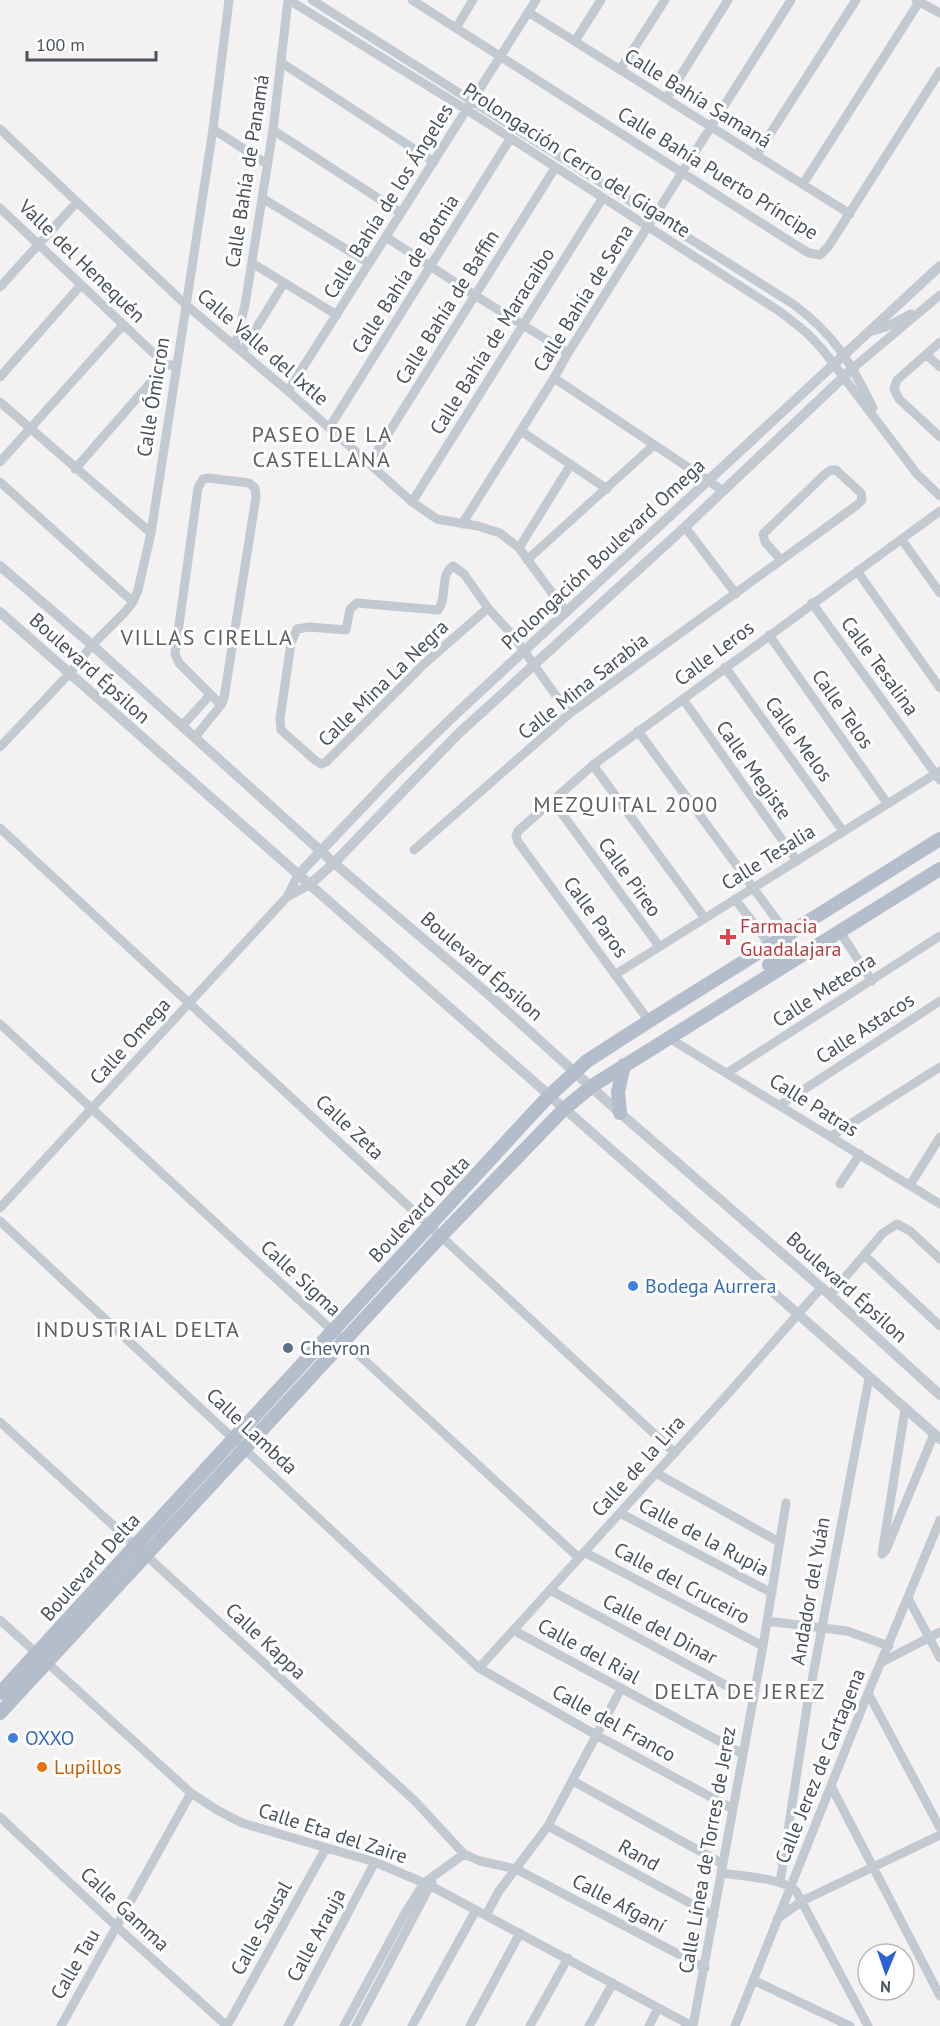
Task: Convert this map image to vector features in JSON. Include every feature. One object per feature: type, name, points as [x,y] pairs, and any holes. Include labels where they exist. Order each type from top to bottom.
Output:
[{"type":"main road","name":"Boulevard Delta","points":[[338,1337],[430,1226],[549,1096],[587,1061],[940,839]]},
{"type":"main road","name":"Boulevard Delta","points":[[0,1713],[41,1658],[239,1443],[338,1337],[441,1236],[564,1109],[592,1086],[624,1065],[940,869]]},
{"type":"main road","points":[[734,996],[752,977],[783,957],[790,945],[787,934]]},
{"type":"main road","points":[[620,1113],[618,1092],[624,1065]]},
{"type":"main road","name":"Boulevard Delta","points":[[0,1693],[41,1658]]},
{"type":"street","name":"Calle Ómicron","points":[[0,747],[133,602],[138,590],[151,533],[177,365],[213,129],[229,0]]},
{"type":"street","name":"Calle Bahía de Panamá","points":[[239,348],[273,130],[288,0]]},
{"type":"street","name":"Prolongación Cerro del Gigante","points":[[288,0],[466,110],[782,313],[807,333],[882,426]]},
{"type":"street","name":"Prolongación Cerro del Gigante","points":[[312,0],[793,304],[817,323],[845,355],[854,368],[882,426]]},
{"type":"street","name":"Calle Bahía Puerto Príncipe","points":[[412,0],[802,249],[815,255],[824,252],[850,214],[940,70]]},
{"type":"street","points":[[456,28],[473,0]]},
{"type":"street","name":"Calle Bahía de los Ángeles","points":[[288,391],[536,0]]},
{"type":"street","points":[[575,41],[601,0]]},
{"type":"street","points":[[620,70],[665,0]]},
{"type":"street","points":[[666,99],[728,0]]},
{"type":"street","name":"Calle Bahía de Sena","points":[[462,524],[791,0]]},
{"type":"street","points":[[756,156],[856,0]]},
{"type":"street","points":[[803,184],[917,1],[940,13]]},
{"type":"street","name":"Calle Bahía Samaná","points":[[528,12],[850,214]]},
{"type":"street","points":[[282,63],[434,162]]},
{"type":"street","name":"Calle Valle del Ixtle","points":[[0,129],[185,304],[239,348],[412,502],[437,519],[489,528],[500,533],[519,548],[566,612]]},
{"type":"street","points":[[213,129],[267,164]]},
{"type":"street","points":[[273,130],[401,213]]},
{"type":"street","name":"Calle Bahía de Botnia","points":[[329,428],[510,139]]},
{"type":"street","name":"Calle Bahía de Baffin","points":[[369,464],[555,168]]},
{"type":"street","points":[[262,198],[369,263]]},
{"type":"street","name":"Calle Bahía de Maracaibo","points":[[412,502],[602,198]]},
{"type":"street","points":[[0,287],[77,202]]},
{"type":"street","name":"Valle del Henequén","points":[[0,208],[166,365]]},
{"type":"street","points":[[386,237],[568,353]]},
{"type":"street","points":[[252,262],[336,315]]},
{"type":"street","name":"Prolongación Boulevard Omega","points":[[298,875],[417,751],[940,266]]},
{"type":"street","points":[[239,348],[284,284]]},
{"type":"street","points":[[0,376],[81,285]]},
{"type":"street","name":"Prolongación Boulevard Omega","points":[[309,885],[334,863],[457,735],[685,527],[844,377],[940,295]]},
{"type":"street","points":[[872,331],[924,309]]},
{"type":"street","points":[[0,462],[123,325]]},
{"type":"street","points":[[940,342],[897,380],[894,389],[898,399],[940,437]]},
{"type":"street","points":[[927,355],[940,367]]},
{"type":"street","points":[[75,469],[166,365],[177,365]]},
{"type":"street","points":[[554,378],[722,490]]},
{"type":"street","points":[[0,402],[151,533]]},
{"type":"street","points":[[882,426],[917,474],[940,496]]},
{"type":"street","points":[[521,431],[607,489]]},
{"type":"street","points":[[527,560],[654,445]]},
{"type":"street","points":[[519,548],[571,464]]},
{"type":"street","name":"Calle Mina Sarabia","points":[[414,850],[569,714],[857,505],[862,500],[862,495],[836,470],[825,474],[781,514],[763,534],[765,542],[781,560]]},
{"type":"street","points":[[195,737],[221,705],[226,686],[256,492],[253,485],[249,483],[209,478],[202,480],[198,488],[174,649],[179,663],[221,705]]},
{"type":"street","points":[[0,482],[133,602]]},
{"type":"street","name":"Calle Leros","points":[[516,833],[524,823],[593,765],[940,511]]},
{"type":"street","points":[[685,527],[736,594]]},
{"type":"street","points":[[902,540],[940,594]]},
{"type":"street","name":"Boulevard Épsilon","points":[[0,566],[92,645],[334,863],[575,1071],[940,1393]]},
{"type":"street","name":"Calle Mina La Negra","points":[[488,608],[424,664],[326,762],[321,764],[316,761],[280,730],[291,643],[297,629],[309,627],[346,630],[350,609],[357,603],[438,610],[442,602],[446,574],[453,566],[464,574],[488,608],[515,638],[569,714]]},
{"type":"street","points":[[857,571],[940,687]]},
{"type":"street","name":"Calle Tesalina","points":[[812,603],[939,775]]},
{"type":"street","name":"Boulevard Épsilon","points":[[0,612],[937,1437]]},
{"type":"street","name":"Calle Telos","points":[[769,635],[887,803]]},
{"type":"street","name":"Calle Melos","points":[[725,668],[843,831]]},
{"type":"street","points":[[182,726],[210,695]]},
{"type":"street","name":"Calle Megiste","points":[[683,699],[796,861]]},
{"type":"street","points":[[638,732],[787,934]]},
{"type":"street","points":[[593,765],[704,917]]},
{"type":"street","name":"Calle Tesalia","points":[[616,974],[887,803],[939,775]]},
{"type":"street","name":"Calle Pireo","points":[[552,800],[659,946]]},
{"type":"street","name":"Calle Zeta","points":[[0,828],[675,1453]]},
{"type":"street","name":"Calle Paros","points":[[516,833],[518,842],[649,1021]]},
{"type":"street","name":"Calle Omega","points":[[0,1208],[287,897],[298,875]]},
{"type":"street","name":"Calle Omega","points":[[287,897],[309,885]]},
{"type":"street","points":[[735,899],[770,945]]},
{"type":"street","points":[[840,932],[872,981]]},
{"type":"street","name":"Calle Meteora","points":[[727,1073],[940,936]]},
{"type":"street","name":"Calle Astacos","points":[[780,1105],[940,1001]]},
{"type":"street","name":"Calle Sigma","points":[[0,1024],[338,1337],[582,1555]]},
{"type":"street","name":"Calle Patras","points":[[669,1038],[940,1204]]},
{"type":"street","points":[[831,1137],[940,1067]]},
{"type":"street","points":[[910,1185],[940,1137]]},
{"type":"street","points":[[840,1184],[860,1154]]},
{"type":"street","name":"Calle Lambda","points":[[0,1221],[479,1668]]},
{"type":"street","name":"Calle de la Lira","points":[[479,1668],[799,1315],[864,1255],[883,1233],[897,1224],[910,1231],[940,1259]]},
{"type":"street","points":[[864,1255],[940,1326]]},
{"type":"street","name":"Andador del Yuán","points":[[780,1883],[799,1753],[869,1378]]},
{"type":"street","points":[[905,1409],[882,1554],[886,1550],[937,1437]]},
{"type":"street","name":"Calle Kappa","points":[[0,1422],[415,1801],[464,1854],[480,1861],[516,1869]]},
{"type":"street","points":[[656,1473],[779,1542]]},
{"type":"street","name":"Calle Línea de Torres de Jerez","points":[[693,2026],[763,1646],[786,1503]]},
{"type":"street","name":"Calle de la Rupia","points":[[620,1513],[772,1593]]},
{"type":"street","name":"Calle Jerez de Cartagena","points":[[735,2026],[940,1520]]},
{"type":"street","name":"Calle del Cruceiro","points":[[582,1555],[763,1646]]},
{"type":"street","name":"Calle del Dinar","points":[[550,1590],[753,1700]]},
{"type":"street","points":[[908,1598],[940,1658]]},
{"type":"street","name":"Calle Eta del Zaire","points":[[0,1620],[191,1793],[217,1810],[242,1823],[375,1862],[430,1882],[476,1910],[693,2026]]},
{"type":"street","points":[[767,1621],[847,1631],[889,1646]]},
{"type":"street","name":"Calle del Rial","points":[[513,1630],[743,1754]]},
{"type":"street","points":[[882,1662],[940,1632]]},
{"type":"street","name":"Calle del Franco","points":[[479,1668],[733,1809]]},
{"type":"street","points":[[486,1915],[498,1891],[548,1826],[598,1736],[621,1689]]},
{"type":"street","points":[[868,1693],[940,1828]]},
{"type":"street","points":[[573,1781],[722,1869],[790,1886],[802,1901],[868,2026]]},
{"type":"street","points":[[831,1786],[940,1996]]},
{"type":"street","name":"Calle Tau","points":[[61,2026],[191,1793]]},
{"type":"street","name":"Calle Gamma","points":[[0,1818],[227,2026]]},
{"type":"street","name":"Rand","points":[[548,1826],[714,1916]]},
{"type":"street","points":[[777,1919],[802,1901],[940,1835]]},
{"type":"street","name":"Calle Sausal","points":[[227,2026],[326,1848]]},
{"type":"street","points":[[344,2026],[404,1915],[430,1882],[464,1854]]},
{"type":"street","name":"Calle Arauja","points":[[288,2026],[375,1862]]},
{"type":"street","name":"Calle Afganí","points":[[516,1869],[705,1968]]},
{"type":"street","points":[[356,2026],[430,1882]]},
{"type":"street","points":[[412,2026],[476,1910]]},
{"type":"street","points":[[470,2026],[520,1933]]},
{"type":"street","points":[[530,2026],[568,1958]]},
{"type":"street","points":[[753,1980],[850,2026]]},
{"type":"street","points":[[589,2026],[613,1983]]},
{"type":"street","points":[[649,2026],[658,2008]]},
{"type":"place","name":"Farmacia Guadalajara","points":[[728,937]]},
{"type":"place","name":"Bodega Aurrera","points":[[633,1286]]},
{"type":"place","name":"Chevron","points":[[288,1348]]},
{"type":"place","name":"OXXO","points":[[13,1738]]},
{"type":"place","name":"Lupillos","points":[[42,1767]]},
{"type":"district","name":"PASEO DE LA CASTELLANA","points":[[322,446]]},
{"type":"district","name":"VILLAS CIRELLA","points":[[207,637]]},
{"type":"district","name":"MEZQUITAL 2000","points":[[626,804]]},
{"type":"district","name":"INDUSTRIAL DELTA","points":[[138,1329]]},
{"type":"district","name":"DELTA DE JEREZ","points":[[740,1691]]}]
